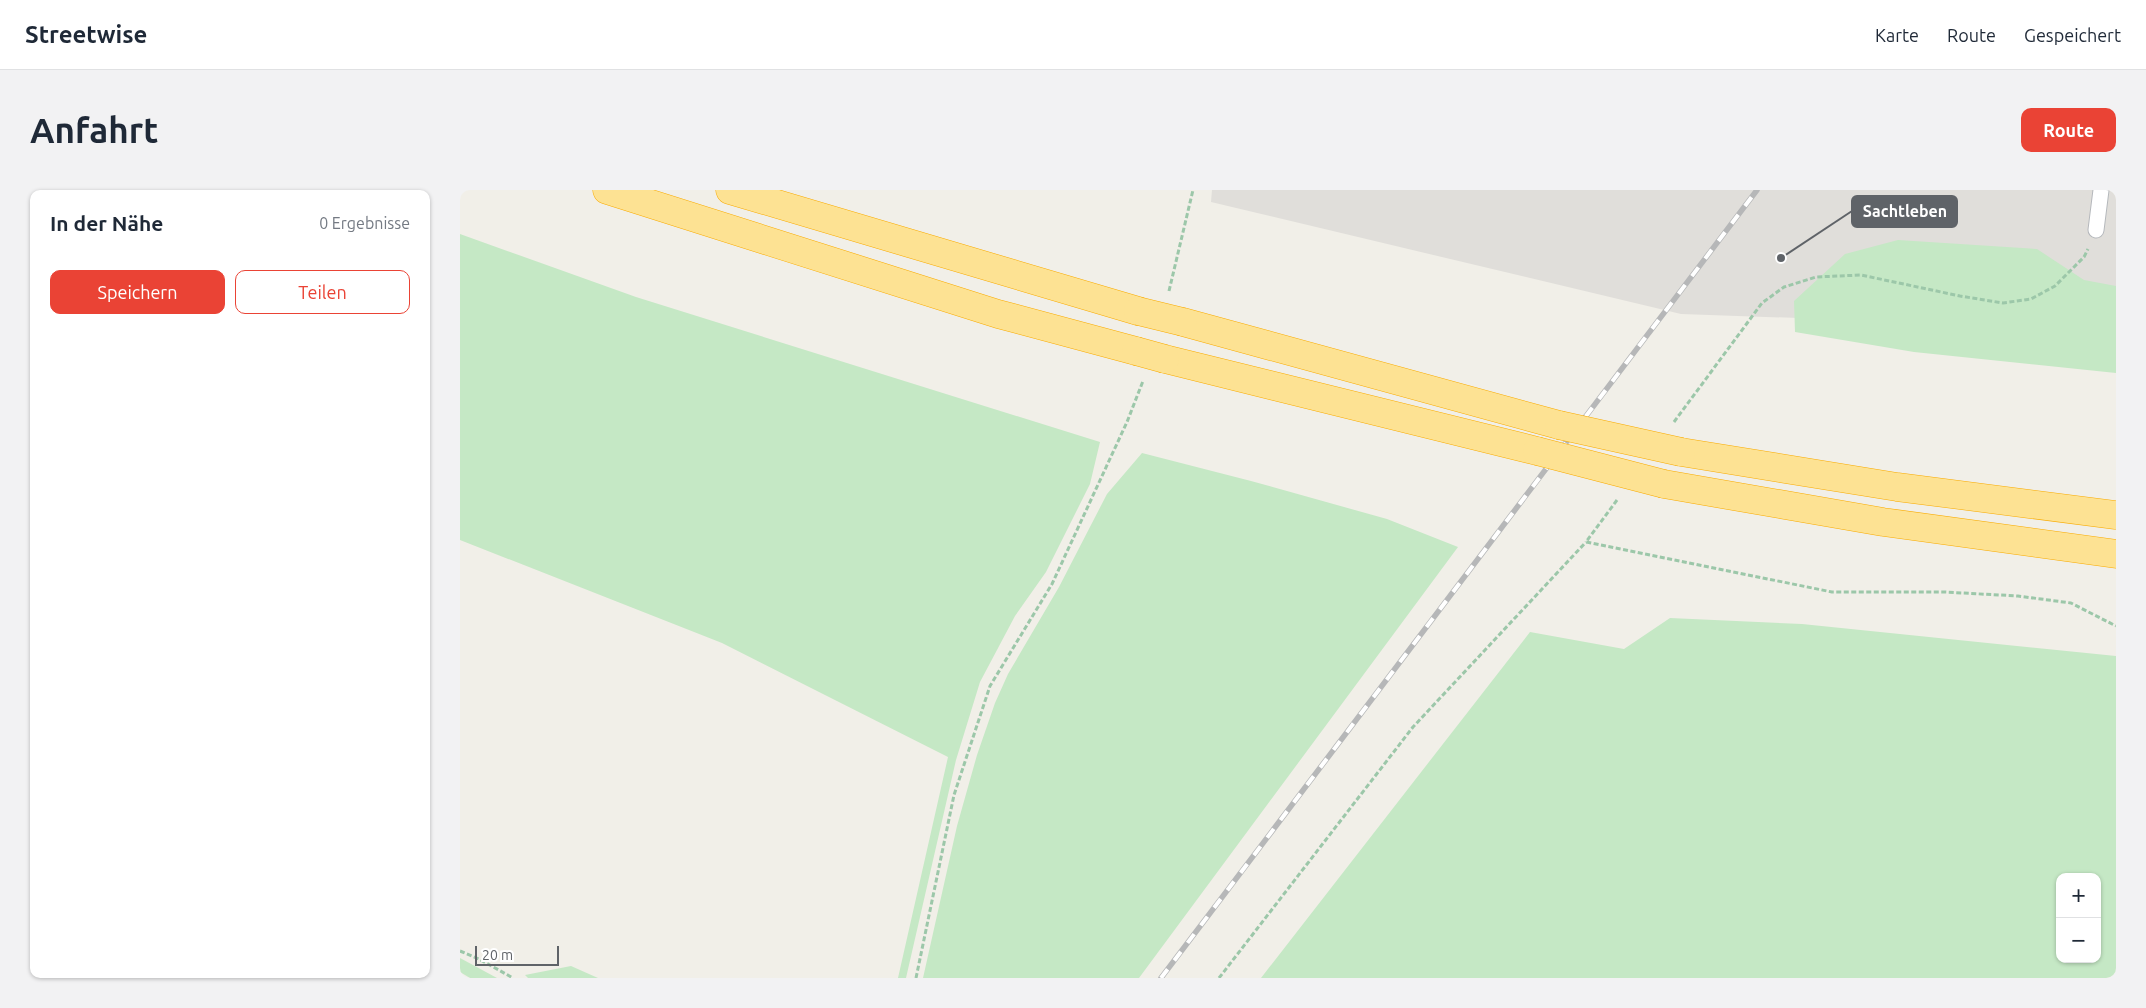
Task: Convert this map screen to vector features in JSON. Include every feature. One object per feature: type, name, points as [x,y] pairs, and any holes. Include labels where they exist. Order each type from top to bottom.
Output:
[{"type":"highway","points":[[607,190],[998,314],[1165,359],[1664,484],[1883,522],[2116,554]]},
{"type":"highway","points":[[730,190],[1138,311],[1559,426],[1681,452],[1897,487],[2116,515]]},
{"type":"lane","points":[[2096,230],[2101,190]]},
{"type":"path","points":[[1168,296],[1193,190]]},
{"type":"path","points":[[916,978],[954,795],[990,686],[1052,584],[1124,430],[1144,379]]},
{"type":"path","points":[[1219,978],[1413,727],[1586,542]]},
{"type":"path","points":[[460,951],[513,978]]},
{"type":"shaded area","points":[[1212,190],[2116,190],[2116,329],[1681,314],[1211,202]]},
{"type":"green space","points":[[460,234],[636,297],[1100,442],[1090,484],[1046,572],[1015,616],[980,682],[956,760],[906,978],[898,978],[948,757],[722,643],[460,540]]},
{"type":"green space","points":[[1898,240],[2037,249],[2084,280],[2116,286],[2116,373],[1914,352],[1795,332],[1794,301],[1845,254]]},
{"type":"green space","points":[[1142,453],[1387,519],[1458,547],[1139,978],[923,978],[957,826],[977,755],[995,703],[1008,674],[1059,587],[1107,494]]},
{"type":"green space","points":[[1670,618],[1802,624],[2116,656],[2116,978],[1261,978],[1530,632],[1624,649]]},
{"type":"green space","points":[[460,958],[497,978],[470,978],[460,972]]},
{"type":"green space","points":[[571,966],[598,978],[528,978],[525,975]]},
{"type":"railway","points":[[1161,978],[1757,190]]},
{"type":"place","name":"Sachtleben","points":[[1781,258]]}]
